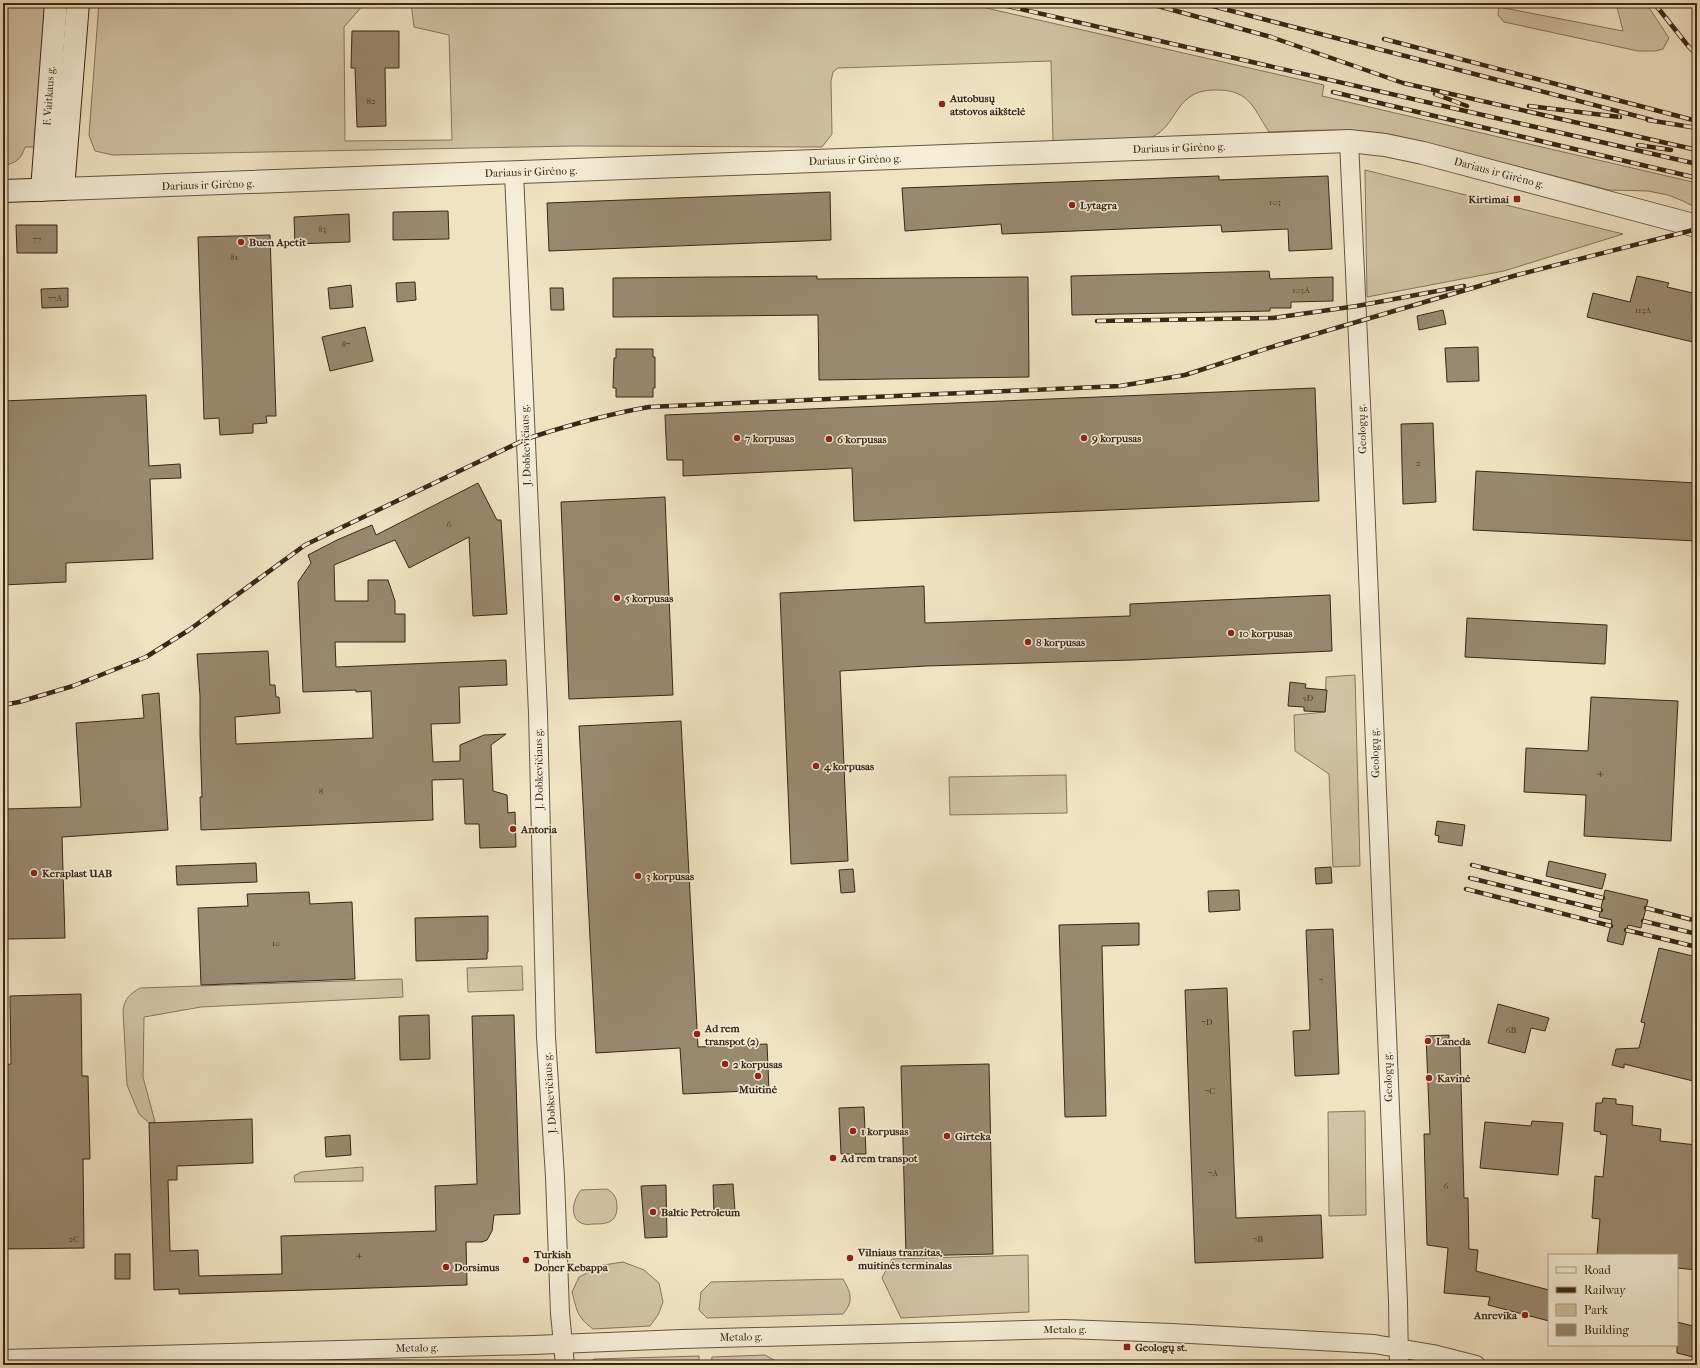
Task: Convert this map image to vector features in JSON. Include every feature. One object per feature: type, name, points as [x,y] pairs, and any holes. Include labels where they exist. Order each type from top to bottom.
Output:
[{"type":"street","name":"F. Vaitkaus g.","points":[[53,190],[56,3]]},
{"type":"street","name":"F. Vaitkaus g.","points":[[53,190],[78,3]]},
{"type":"street","name":"Dariaus ir Girėno g.","points":[[3,191],[1349,141],[1385,145],[1423,152],[1697,226]]},
{"type":"street","name":"Geologų g.","points":[[1349,141],[1366,508],[1399,1357]]},
{"type":"street","name":"J. Dobkevičiaus g.","points":[[514,173],[537,674],[546,1037],[551,1105],[560,1313],[565,1365]]},
{"type":"street","name":"Metalo g.","points":[[3,1359],[1065,1329],[1172,1333],[1367,1344],[1399,1357],[1433,1354],[1476,1365]]},
{"type":"green space","points":[[3,3],[46,3],[36,147],[25,147],[20,158],[15,162],[3,165]]},
{"type":"green space","points":[[99,3],[365,3],[344,27],[345,141],[452,140],[449,35],[414,27],[411,3],[964,3],[1324,85],[1322,96],[1697,183],[1697,208],[1668,195],[1648,191],[1609,190],[1393,135],[1346,130],[1269,132],[1248,100],[1242,95],[1224,90],[1207,90],[1192,95],[1182,104],[1168,124],[1160,132],[1149,138],[1053,141],[1051,61],[838,68],[833,72],[831,81],[832,134],[822,147],[575,146],[113,155],[95,151],[89,135]]},
{"type":"green space","points":[[1616,3],[1646,3],[1669,38],[1663,49],[1655,51],[1638,51],[1504,22],[1498,15],[1499,7],[1623,31]]},
{"type":"green space","points":[[1365,170],[1623,234],[1504,271],[1367,297]]},
{"type":"green space","points":[[1355,675],[1360,866],[1333,867],[1329,774],[1295,751],[1294,715],[1325,712],[1326,677]]},
{"type":"green space","points":[[1066,775],[1067,813],[950,815],[949,777]]},
{"type":"green space","points":[[522,966],[523,990],[468,992],[467,968]]},
{"type":"green space","points":[[402,979],[403,997],[201,1007],[144,1017],[143,1077],[155,1122],[149,1123],[139,1114],[127,1085],[123,1010],[128,997],[140,988]]},
{"type":"green space","points":[[1365,1111],[1366,1215],[1329,1216],[1328,1112]]},
{"type":"green space","points":[[363,1167],[363,1181],[295,1182],[294,1176],[301,1172]]},
{"type":"green space","points":[[607,1189],[612,1192],[616,1198],[617,1212],[613,1219],[607,1223],[598,1224],[585,1224],[579,1222],[574,1214],[574,1204],[581,1190]]},
{"type":"green space","points":[[1028,1255],[1029,1312],[901,1318],[882,1278],[892,1259]]},
{"type":"green space","points":[[623,1262],[644,1270],[659,1283],[663,1302],[658,1315],[650,1326],[593,1329],[578,1313],[572,1292],[579,1277],[603,1265]]},
{"type":"green space","points":[[843,1279],[848,1289],[850,1301],[843,1314],[707,1318],[699,1310],[701,1292],[711,1282]]},
{"type":"green space","points":[[765,1355],[783,1365],[711,1365],[712,1357]]},
{"type":"green space","points":[[699,1356],[699,1365],[586,1365],[594,1359]]},
{"type":"building","points":[[352,31],[399,31],[399,68],[385,68],[386,126],[357,127],[355,68],[351,68]]},
{"type":"building","points":[[1219,176],[1219,180],[1328,176],[1332,249],[1289,251],[1288,229],[1222,232],[1221,225],[1002,234],[1001,224],[905,231],[902,188]]},
{"type":"building","points":[[830,192],[831,240],[549,251],[547,203]]},
{"type":"building","points":[[448,211],[449,239],[393,240],[393,212]]},
{"type":"building","points":[[349,214],[350,242],[295,244],[294,217]]},
{"type":"building","points":[[16,225],[57,225],[57,253],[17,253]]},
{"type":"building","points":[[270,235],[276,416],[266,416],[267,423],[253,424],[253,433],[220,435],[219,418],[204,419],[198,237]]},
{"type":"building","points":[[1269,271],[1270,279],[1333,277],[1333,301],[1291,302],[1291,308],[1270,308],[1270,311],[1072,315],[1071,276]]},
{"type":"building","points":[[817,276],[817,279],[1028,277],[1029,377],[819,380],[818,315],[613,317],[613,278]]},
{"type":"building","points":[[1637,276],[1669,283],[1667,287],[1697,294],[1697,343],[1587,317],[1593,293],[1630,302]]},
{"type":"building","points":[[415,282],[416,300],[397,302],[396,283]]},
{"type":"building","points":[[351,285],[353,307],[330,309],[328,288]]},
{"type":"building","points":[[68,288],[68,307],[42,308],[41,289]]},
{"type":"building","points":[[550,288],[563,288],[564,310],[551,310]]},
{"type":"building","points":[[1443,310],[1446,324],[1419,330],[1417,316]]},
{"type":"building","points":[[365,327],[373,361],[330,371],[322,337]]},
{"type":"building","points":[[1478,347],[1479,381],[1447,382],[1445,348]]},
{"type":"building","points":[[616,349],[653,349],[653,357],[655,357],[655,388],[653,388],[653,397],[616,397],[616,388],[613,388],[614,358],[616,358]]},
{"type":"building","name":"9 korpusas","points":[[1315,388],[1319,501],[854,521],[852,468],[683,476],[683,460],[667,460],[665,415]]},
{"type":"building","points":[[146,395],[149,466],[180,464],[181,478],[150,479],[153,559],[66,563],[66,582],[3,585],[3,401]]},
{"type":"building","points":[[1433,423],[1436,502],[1403,504],[1401,424]]},
{"type":"building","points":[[1476,471],[1697,483],[1697,541],[1473,530]]},
{"type":"building","points":[[478,483],[497,520],[501,520],[507,614],[473,616],[469,537],[409,568],[395,540],[334,565],[335,601],[368,601],[368,580],[388,580],[395,601],[395,614],[405,614],[405,642],[335,642],[336,667],[506,660],[507,685],[459,687],[460,723],[431,724],[433,762],[460,761],[460,745],[484,735],[506,734],[491,745],[493,791],[507,795],[508,813],[515,812],[516,847],[480,848],[479,824],[465,824],[463,779],[432,780],[433,820],[201,830],[200,797],[202,797],[200,696],[197,654],[268,651],[270,685],[275,685],[276,697],[279,697],[280,713],[235,717],[236,744],[373,738],[371,691],[356,692],[356,690],[303,692],[298,582],[311,563],[308,555],[337,540],[372,525],[376,535]]},
{"type":"building","name":"5 korpusas","points":[[665,497],[673,695],[569,699],[561,502]]},
{"type":"building","points":[[924,586],[925,623],[1130,616],[1130,604],[1330,595],[1332,651],[1132,660],[926,666],[840,671],[848,861],[791,864],[780,593]]},
{"type":"building","points":[[1467,618],[1607,625],[1605,664],[1465,657]]},
{"type":"building","points":[[1290,682],[1306,684],[1305,688],[1327,690],[1325,712],[1304,711],[1304,707],[1288,706]]},
{"type":"building","points":[[159,693],[168,830],[62,837],[65,938],[7,939],[4,809],[81,807],[76,723],[144,718],[142,695]]},
{"type":"building","points":[[1591,697],[1678,701],[1671,841],[1584,836],[1586,795],[1524,792],[1526,748],[1588,751]]},
{"type":"building","name":"3 korpusas","points":[[681,721],[698,1047],[767,1044],[769,1090],[683,1094],[680,1048],[596,1053],[579,726]]},
{"type":"building","points":[[1437,821],[1465,825],[1462,846],[1438,842],[1439,836],[1435,835]]},
{"type":"building","points":[[1549,861],[1606,874],[1602,889],[1546,876]]},
{"type":"building","points":[[256,863],[257,882],[177,885],[176,866]]},
{"type":"building","points":[[1331,867],[1332,883],[1316,884],[1315,868]]},
{"type":"building","points":[[853,869],[855,892],[841,893],[839,870]]},
{"type":"building","points":[[1239,890],[1240,910],[1209,912],[1208,891]]},
{"type":"building","points":[[1605,890],[1648,900],[1641,928],[1628,925],[1623,945],[1607,941],[1612,920],[1599,917]]},
{"type":"building","points":[[309,892],[310,904],[352,902],[355,979],[201,985],[198,908],[248,906],[247,894]]},
{"type":"building","points":[[488,916],[487,959],[416,961],[415,918]]},
{"type":"building","points":[[1139,923],[1139,945],[1102,946],[1106,1116],[1065,1117],[1059,925]]},
{"type":"building","points":[[1333,929],[1339,1074],[1295,1076],[1293,1031],[1310,1030],[1306,930]]},
{"type":"building","points":[[1659,948],[1697,957],[1697,1082],[1624,1064],[1624,1068],[1612,1065],[1616,1049],[1639,1048],[1645,1023],[1641,1022]]},
{"type":"building","points":[[1227,988],[1236,1218],[1321,1215],[1323,1258],[1195,1263],[1185,990]]},
{"type":"building","points":[[81,994],[82,1076],[88,1076],[90,1159],[83,1159],[84,1248],[3,1249],[3,1065],[11,1064],[10,996]]},
{"type":"building","points":[[1498,1004],[1549,1018],[1545,1031],[1531,1028],[1525,1053],[1488,1043]]},
{"type":"building","points":[[429,1015],[430,1059],[400,1060],[399,1016]]},
{"type":"building","points":[[514,1015],[520,1214],[494,1215],[492,1231],[487,1240],[482,1242],[466,1242],[467,1285],[179,1294],[179,1289],[154,1290],[149,1123],[252,1119],[253,1163],[177,1166],[177,1180],[168,1180],[170,1251],[198,1250],[199,1276],[282,1274],[281,1236],[436,1231],[435,1186],[477,1184],[472,1016]]},
{"type":"building","points":[[1449,1035],[1449,1044],[1460,1044],[1464,1198],[1468,1198],[1469,1249],[1478,1250],[1476,1271],[1548,1290],[1548,1321],[1488,1305],[1490,1297],[1444,1293],[1448,1248],[1427,1245],[1424,1134],[1430,1134],[1426,1036]]},
{"type":"building","name":"Girteka","points":[[989,1064],[993,1254],[906,1256],[901,1066]]},
{"type":"building","points":[[1603,1098],[1616,1099],[1616,1104],[1633,1106],[1632,1125],[1661,1129],[1660,1141],[1697,1145],[1697,1270],[1678,1268],[1678,1254],[1597,1254],[1600,1219],[1592,1218],[1595,1176],[1603,1177],[1607,1135],[1594,1131],[1596,1103],[1602,1103]]},
{"type":"building","name":"1 korpusas","points":[[864,1107],[866,1154],[841,1154],[839,1108]]},
{"type":"building","points":[[1532,1121],[1563,1123],[1558,1175],[1480,1168],[1485,1122],[1531,1126]]},
{"type":"building","points":[[350,1135],[351,1155],[326,1157],[325,1137]]},
{"type":"building","points":[[733,1184],[735,1211],[714,1213],[713,1185]]},
{"type":"building","name":"Baltic Petroleum","points":[[666,1185],[667,1237],[645,1238],[641,1186]]},
{"type":"building","points":[[115,1254],[130,1254],[130,1279],[115,1279]]},
{"type":"building","points":[[1678,1322],[1697,1327],[1697,1358],[1677,1353]]},
{"type":"railway","points":[[994,3],[1697,164]]},
{"type":"railway","points":[[1147,3],[1271,37],[1403,83],[1697,150]]},
{"type":"railway","points":[[1201,3],[1652,120]]},
{"type":"railway","points":[[1654,3],[1697,55]]},
{"type":"railway","points":[[1384,39],[1697,121]]},
{"type":"railway","points":[[1333,92],[1697,178]]},
{"type":"railway","points":[[1435,94],[1467,106]]},
{"type":"railway","points":[[1529,106],[1620,117]]},
{"type":"railway","points":[[1648,120],[1697,128]]},
{"type":"railway","points":[[1638,145],[1671,150]]},
{"type":"railway","points":[[3,705],[19,702],[73,686],[146,657],[189,630],[305,545],[526,439],[572,425],[618,413],[649,407],[1120,386],[1185,375],[1278,345],[1517,275],[1697,229]]},
{"type":"railway","points":[[1097,321],[1273,318],[1357,306],[1464,286]]},
{"type":"railway","points":[[1472,865],[1603,898]]},
{"type":"railway","points":[[1470,878],[1601,910]]},
{"type":"railway","points":[[1466,889],[1611,926]]},
{"type":"railway","points":[[1646,908],[1697,921]]},
{"type":"railway","points":[[1643,921],[1697,934]]},
{"type":"railway","points":[[1626,930],[1697,947]]},
{"type":"place","name":"Autobusų atstovos aikštelė","points":[[942,104]]},
{"type":"place","name":"Kirtimai","points":[[1517,199]]},
{"type":"place","name":"Lytagra","points":[[1072,205]]},
{"type":"place","name":"Buen Apetit","points":[[241,242]]},
{"type":"place","name":"7 korpusas","points":[[737,438]]},
{"type":"place","name":"9 korpusas","points":[[1084,438]]},
{"type":"place","name":"6 korpusas","points":[[829,439]]},
{"type":"place","name":"5 korpusas","points":[[617,598]]},
{"type":"place","name":"10 korpusas","points":[[1231,633]]},
{"type":"place","name":"8 korpusas","points":[[1028,642]]},
{"type":"place","name":"4 korpusas","points":[[816,766]]},
{"type":"place","name":"Antoria","points":[[513,829]]},
{"type":"place","name":"Keraplast UAB","points":[[34,873]]},
{"type":"place","name":"3 korpusas","points":[[638,876]]},
{"type":"place","name":"Ad rem transpot (2)","points":[[697,1034]]},
{"type":"place","name":"Laneda","points":[[1428,1041]]},
{"type":"place","name":"2 korpusas","points":[[725,1064]]},
{"type":"place","name":"Muitinė","points":[[758,1076]]},
{"type":"place","name":"Kavinė","points":[[1429,1078]]},
{"type":"place","name":"1 korpusas","points":[[853,1131]]},
{"type":"place","name":"Girteka","points":[[947,1136]]},
{"type":"place","name":"Ad rem transpot","points":[[833,1158]]},
{"type":"place","name":"Baltic Petroleum","points":[[653,1212]]},
{"type":"place","name":"Vilniaus tranzitas, muitinės terminalas","points":[[850,1258]]},
{"type":"place","name":"Turkish Doner Kebappa","points":[[526,1260]]},
{"type":"place","name":"Dorsimus","points":[[446,1267]]},
{"type":"place","name":"Anrevika","points":[[1525,1315]]},
{"type":"place","name":"Geologų st.","points":[[1127,1347]]}]
